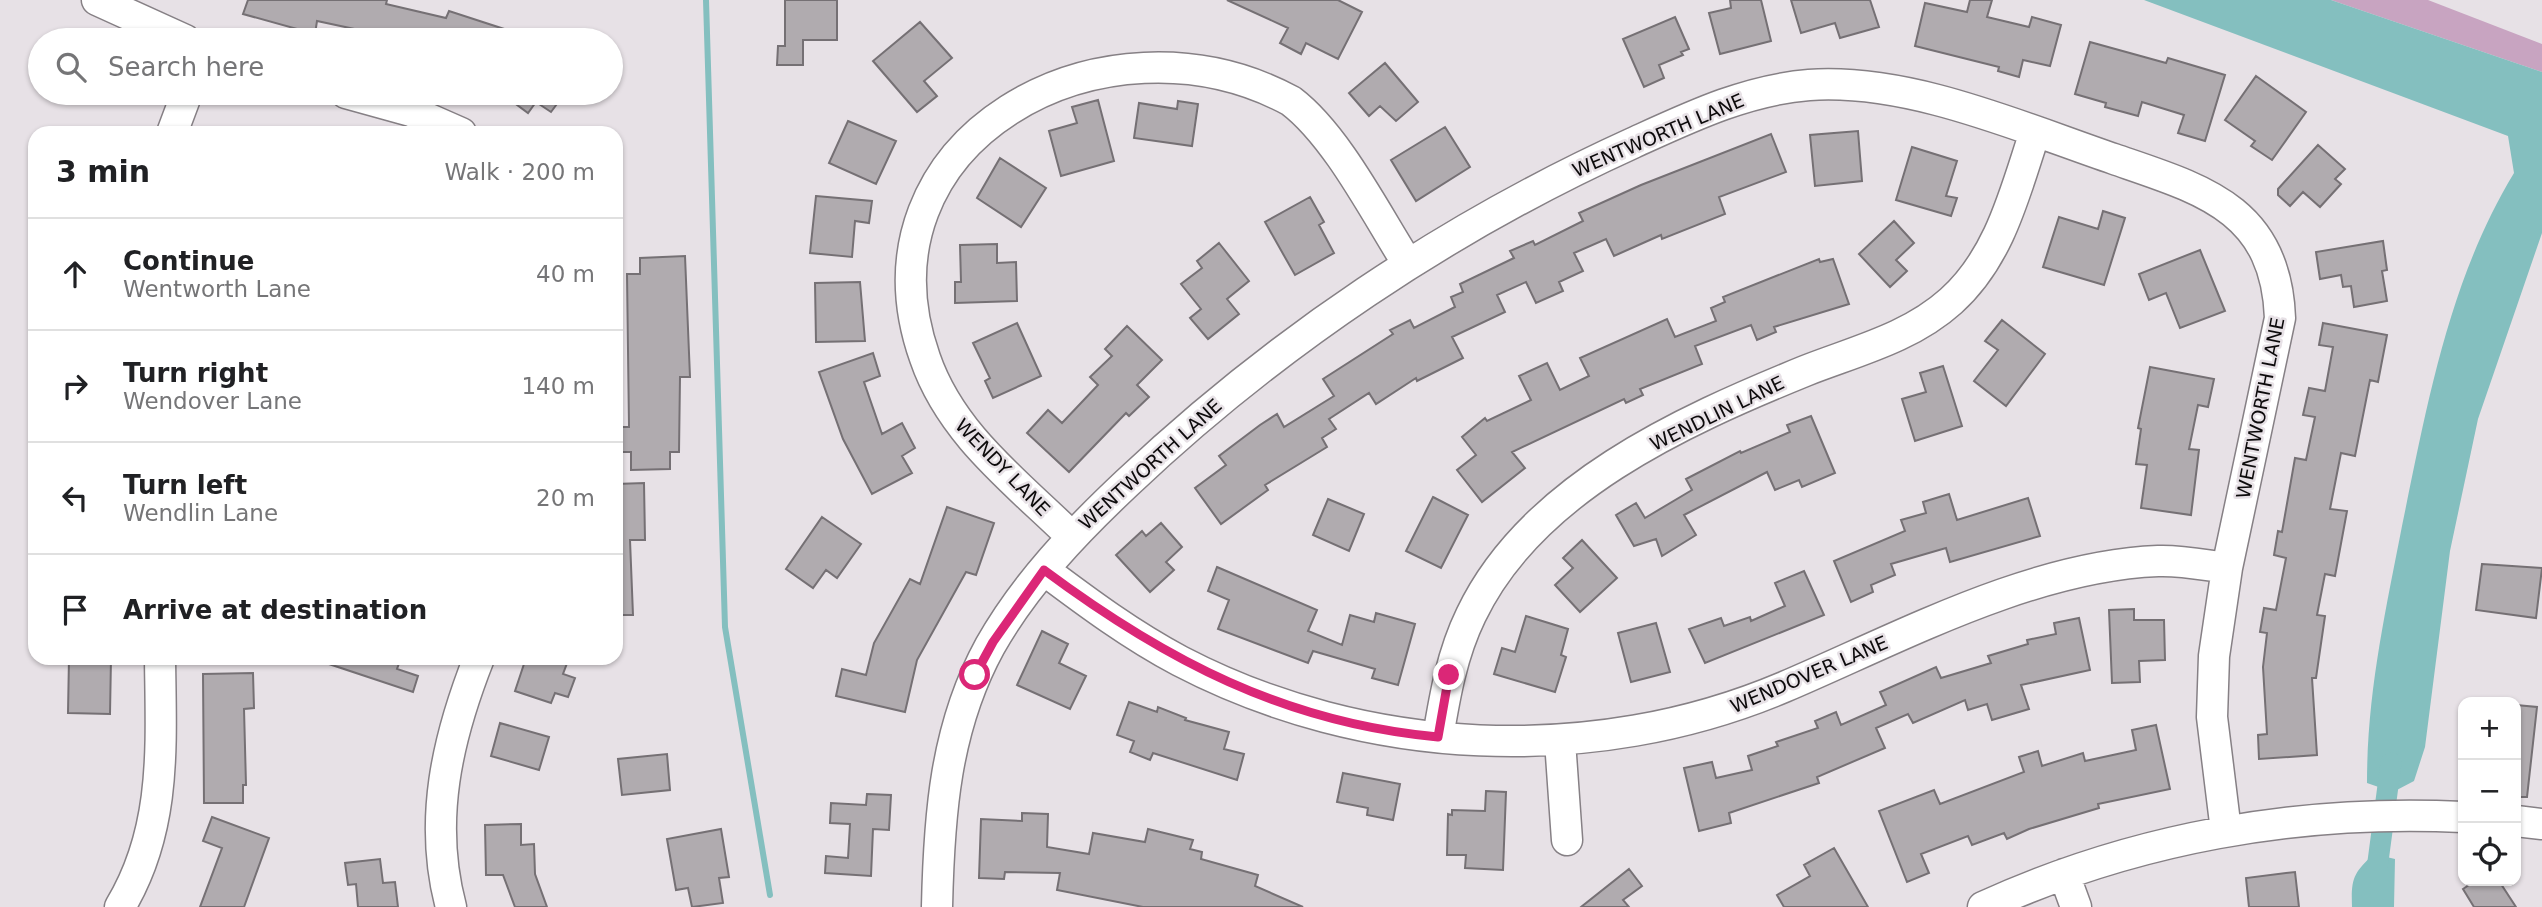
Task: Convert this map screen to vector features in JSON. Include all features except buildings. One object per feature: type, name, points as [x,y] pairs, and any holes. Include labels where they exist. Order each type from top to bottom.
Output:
[{"type":"street","points":[[97,0],[159,28]]},
{"type":"street","name":"WENDY LANE","points":[[1071,536],[975,443],[957,422],[925,359],[914,314],[912,281],[916,242],[933,187],[962,141],[1010,93],[1051,70],[1122,51],[1172,52],[1240,71],[1294,103],[1321,130],[1408,264]]},
{"type":"street","name":"WENTWORTH LANE","points":[[937,907],[948,754],[962,709],[993,642],[1071,536],[1184,429],[1286,348],[1408,264],[1577,169],[1711,109],[1758,93],[1809,85],[1859,86],[1937,102],[2035,132],[2202,191],[2239,215],[2267,258],[2280,303],[2279,331],[2227,568],[2211,696],[2226,831]]},
{"type":"street","points":[[175,126],[182,105]]},
{"type":"street","points":[[388,105],[419,114],[446,126]]},
{"type":"street","name":"WENDLIN LANE","points":[[1438,737],[1449,675],[1471,614],[1496,574],[1532,530],[1573,493],[1639,451],[1738,400],[1902,334],[1935,314],[1968,284],[1995,244],[2035,132]]},
{"type":"street","name":"WENDOVER LANE","points":[[1044,570],[1110,620],[1207,674],[1342,720],[1406,734],[1560,741],[1620,734],[1723,710],[1785,687],[1920,627],[2063,577],[2111,566],[2162,561],[2227,568]]},
{"type":"street","points":[[120,907],[147,852],[158,807],[162,762],[160,665]]},
{"type":"street","points":[[451,907],[441,836],[443,785],[456,718],[476,665]]},
{"type":"street","points":[[1560,741],[1567,840]]},
{"type":"street","points":[[1983,907],[2064,874],[2144,849],[2226,831],[2342,817],[2452,816]]},
{"type":"street","points":[[2521,822],[2542,824]]},
{"type":"street","points":[[2064,874],[2076,907]]},
{"type":"shaded area","points":[[2331,0],[2428,0],[2542,44],[2542,72]]},
{"type":"water","points":[[2144,0],[2331,0],[2542,72],[2542,233],[2478,419],[2450,551],[2425,747],[2414,781],[2393,792],[2367,783],[2370,717],[2383,622],[2421,435],[2443,344],[2473,256],[2514,173],[2508,136]]},
{"type":"water","points":[[2374,854],[2395,859],[2394,907],[2352,907],[2355,877]]},
{"type":"waterway","points":[[706,0],[725,627],[770,895]]},
{"type":"waterway","points":[[2377,907],[2377,869],[2391,763]]},
{"type":"route","points":[[975,675],[1017,604],[1044,570],[1110,620],[1181,661],[1275,700],[1342,720],[1406,734],[1438,737],[1449,675]]}]
